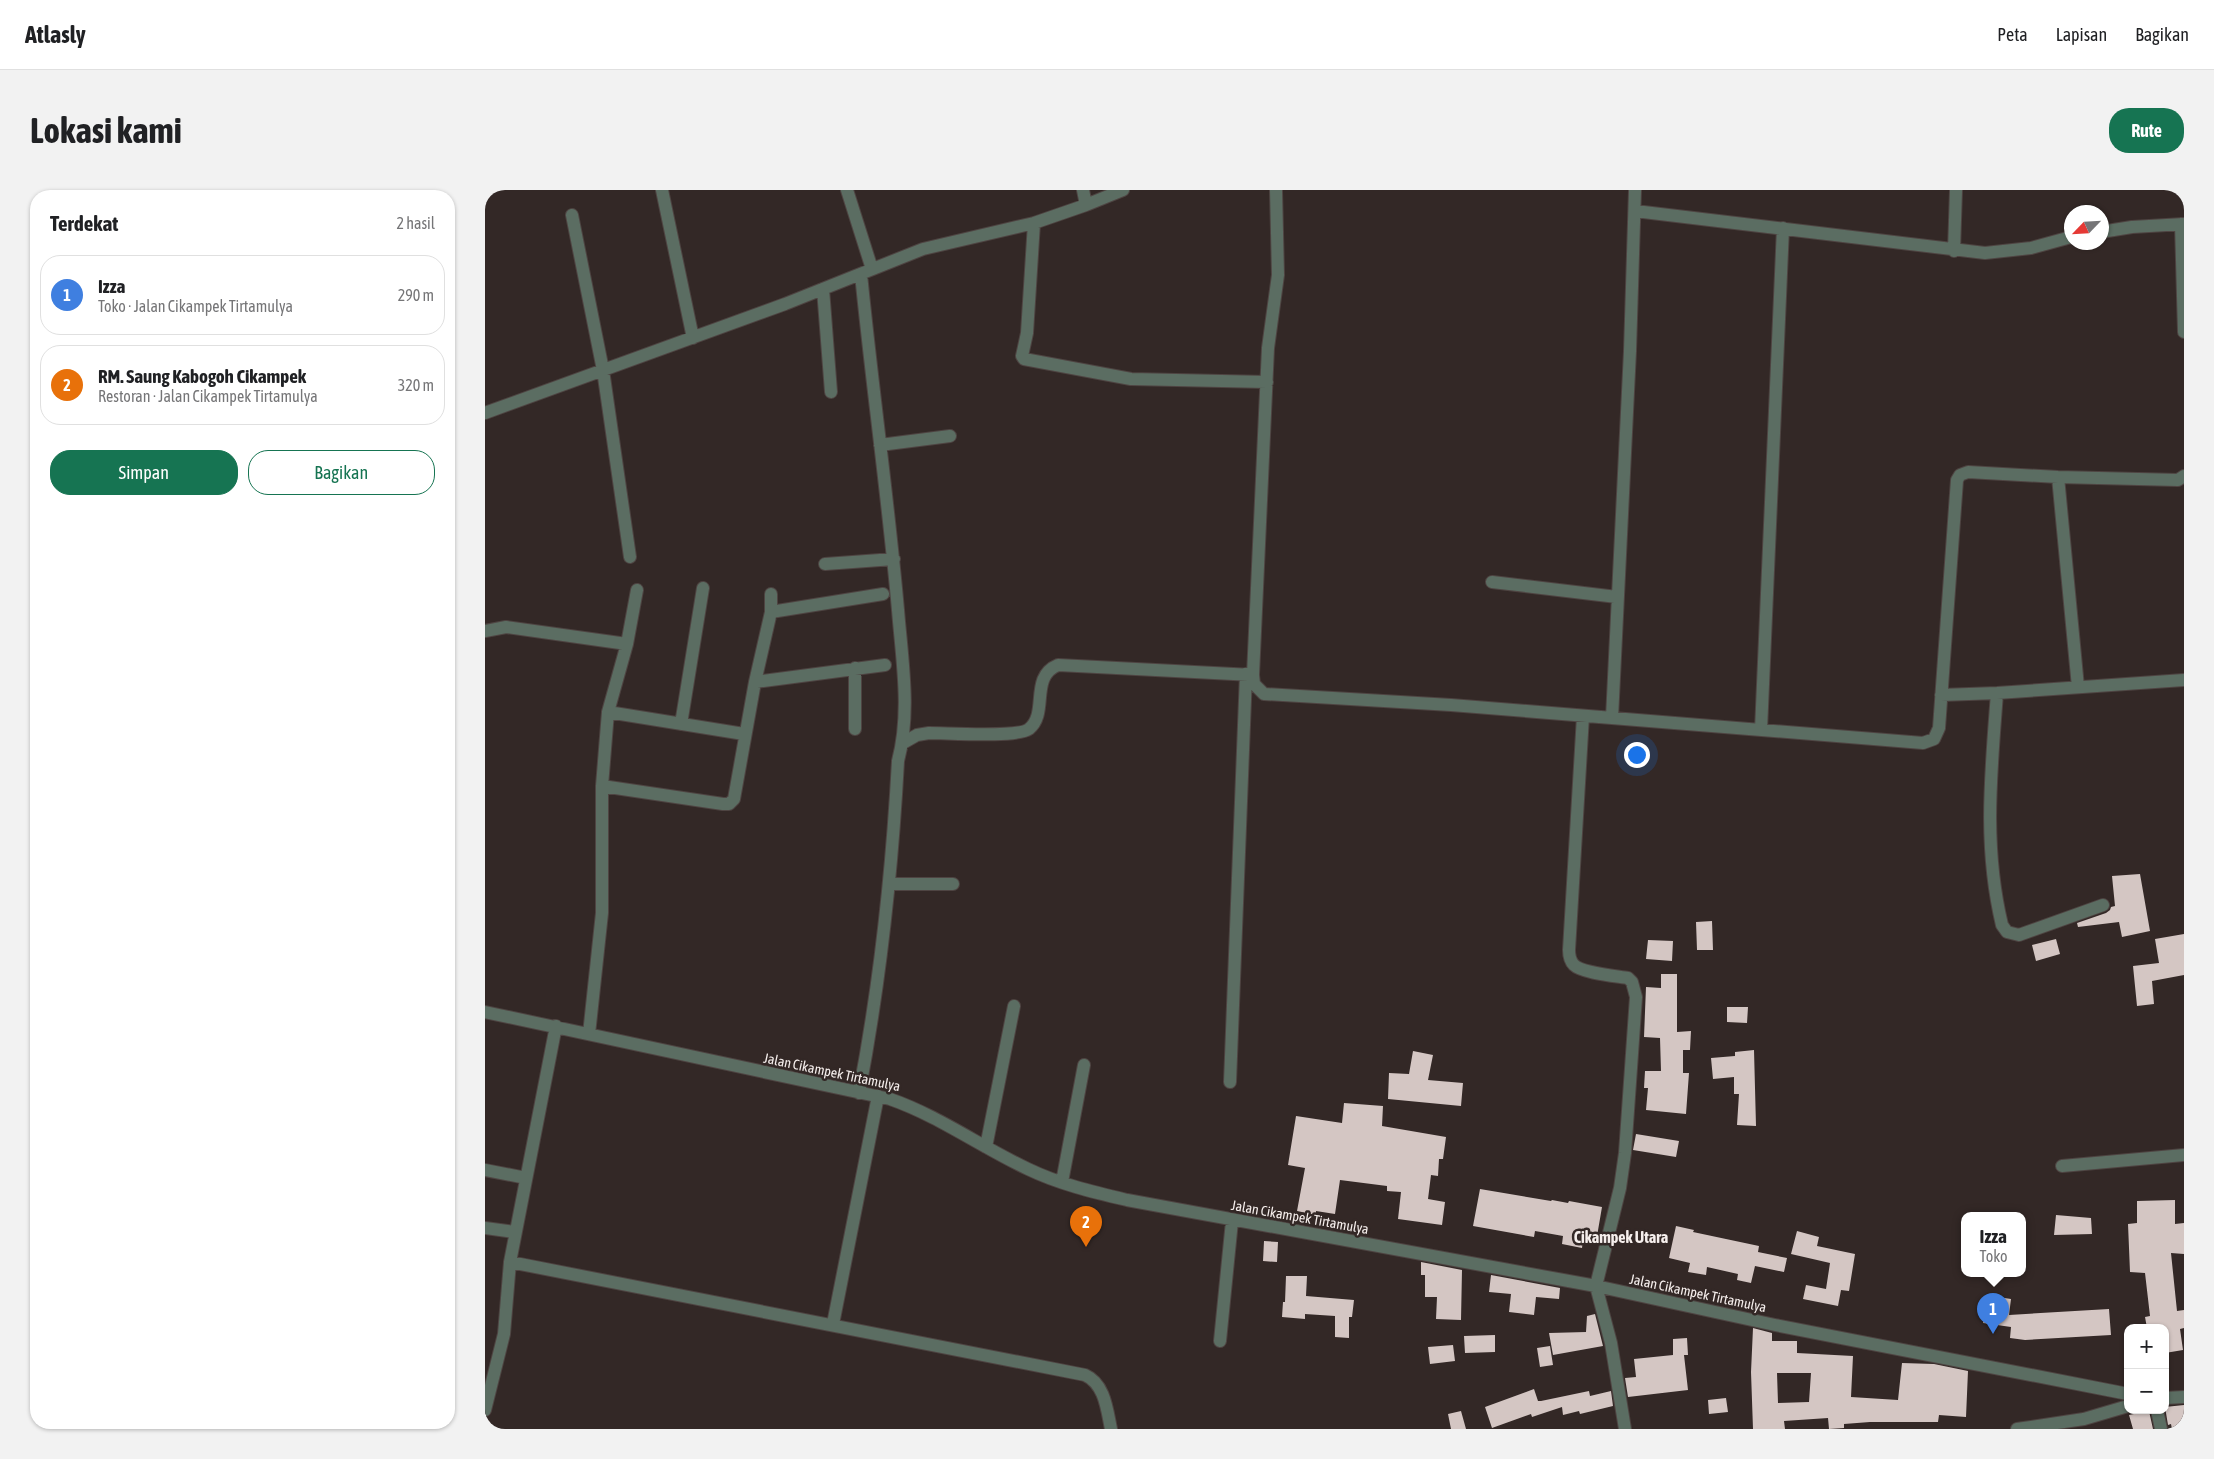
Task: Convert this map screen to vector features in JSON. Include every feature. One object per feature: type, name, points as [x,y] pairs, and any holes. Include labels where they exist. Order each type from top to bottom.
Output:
[{"type":"street","points":[[662,190],[693,338]]},
{"type":"street","points":[[847,190],[866,271],[905,686],[903,743],[899,761],[891,884],[872,1024],[859,1093]]},
{"type":"street","points":[[1083,190],[1086,206]]},
{"type":"street","points":[[485,413],[693,338],[923,249],[1035,223],[1086,206],[1123,190]]},
{"type":"street","points":[[1230,1082],[1249,674],[1270,327],[1278,275],[1276,190]]},
{"type":"street","points":[[1612,718],[1630,351],[1635,190]]},
{"type":"street","points":[[1954,251],[1957,190]]},
{"type":"street","points":[[1635,212],[1783,228],[1954,251],[1985,253],[2008,251],[2064,239]]},
{"type":"street","points":[[572,215],[603,370],[630,557]]},
{"type":"street","points":[[1035,223],[1027,333],[1022,356],[1024,359],[1131,379],[1267,382]]},
{"type":"street","points":[[2109,231],[2182,224],[2184,332]]},
{"type":"street","points":[[1761,730],[1783,228]]},
{"type":"street","points":[[823,289],[831,392]]},
{"type":"street","points":[[881,445],[950,436]]},
{"type":"street","points":[[1249,674],[1257,689],[1264,694],[1451,705],[1923,743],[1934,739],[1937,735],[1957,480],[1960,475],[1968,472],[2057,477],[2178,480],[2184,476]]},
{"type":"street","points":[[2057,477],[2078,687]]},
{"type":"street","points":[[825,564],[894,559]]},
{"type":"street","points":[[1492,582],[1617,597]]},
{"type":"street","points":[[681,724],[703,588]]},
{"type":"street","points":[[589,1034],[602,914],[602,786],[607,712],[627,644],[637,590]]},
{"type":"street","points":[[602,786],[729,804],[734,799],[744,734],[771,612],[771,594]]},
{"type":"street","points":[[771,612],[883,594]]},
{"type":"street","points":[[485,631],[506,628],[627,644]]},
{"type":"street","points":[[755,682],[885,665]]},
{"type":"street","points":[[903,743],[917,735],[929,733],[1014,734],[1029,729],[1036,719],[1043,678],[1051,668],[1058,665],[1249,674]]},
{"type":"street","points":[[855,668],[855,729]]},
{"type":"street","points":[[1941,695],[2184,680]]},
{"type":"street","points":[[1997,693],[1989,837],[1993,876],[2003,925],[2007,932],[2019,935],[2103,905]]},
{"type":"street","points":[[607,712],[744,734]]},
{"type":"street","points":[[1583,716],[1570,957],[1573,964],[1581,969],[1628,978],[1632,982],[1636,997],[1631,1084],[1621,1180],[1596,1286],[1611,1342],[1625,1429]]},
{"type":"street","points":[[891,884],[953,884]]},
{"type":"street","points":[[986,1147],[1013,1006]]},
{"type":"street","name":"Jalan Cikampek Tirtamulya","points":[[485,1012],[878,1096],[908,1105],[1027,1169],[1062,1182],[1127,1200],[1232,1221],[1596,1286],[1775,1325],[2124,1393]]},
{"type":"street","points":[[485,1410],[504,1334],[510,1262],[555,1026]]},
{"type":"street","points":[[1062,1182],[1084,1065]]},
{"type":"street","points":[[833,1324],[878,1096]]},
{"type":"street","points":[[2062,1166],[2184,1155]]},
{"type":"street","points":[[485,1170],[526,1178]]},
{"type":"street","points":[[1220,1341],[1232,1221]]},
{"type":"street","points":[[485,1228],[515,1232]]},
{"type":"street","points":[[510,1262],[1085,1375],[1093,1378],[1104,1397],[1111,1429]]},
{"type":"street","points":[[2169,1398],[2184,1397]]},
{"type":"street","points":[[2017,1429],[2084,1419],[2124,1407]]},
{"type":"street","points":[[2158,1414],[2161,1429]]},
{"type":"building","points":[[2140,874],[2150,931],[2122,937],[2119,922],[2078,927],[2077,923],[2106,913],[2111,907],[2115,906],[2112,876]]},
{"type":"building","points":[[1712,921],[1713,950],[1697,950],[1696,922]]},
{"type":"building","points":[[2184,934],[2184,975],[2152,981],[2154,1004],[2137,1006],[2133,966],[2159,963],[2155,939]]},
{"type":"building","points":[[2056,939],[2060,954],[2036,961],[2032,945]]},
{"type":"building","points":[[1648,940],[1673,941],[1672,961],[1646,959]]},
{"type":"building","points":[[1661,974],[1677,974],[1677,1032],[1691,1031],[1690,1050],[1683,1050],[1683,1073],[1689,1073],[1686,1114],[1646,1110],[1648,1088],[1644,1088],[1645,1071],[1661,1071],[1660,1038],[1644,1037],[1646,987],[1661,988]]},
{"type":"building","points":[[1727,1007],[1748,1007],[1747,1023],[1727,1022]]},
{"type":"building","points":[[1754,1050],[1756,1126],[1737,1125],[1739,1094],[1734,1094],[1734,1077],[1713,1079],[1711,1058],[1735,1056],[1735,1052]]},
{"type":"building","points":[[1413,1051],[1433,1055],[1428,1080],[1463,1083],[1461,1106],[1388,1099],[1389,1073],[1409,1074]]},
{"type":"building","points":[[1344,1103],[1383,1106],[1382,1126],[1446,1137],[1443,1159],[1439,1159],[1438,1176],[1431,1175],[1428,1199],[1445,1202],[1442,1225],[1398,1219],[1401,1192],[1387,1191],[1387,1186],[1340,1180],[1335,1214],[1316,1211],[1316,1215],[1297,1211],[1305,1168],[1288,1165],[1296,1116],[1342,1123]]},
{"type":"building","points":[[1636,1134],[1679,1141],[1676,1157],[1633,1150]]},
{"type":"building","points":[[1480,1189],[1551,1201],[1568,1203],[1569,1201],[1602,1207],[1596,1242],[1583,1240],[1582,1248],[1562,1244],[1563,1236],[1535,1231],[1534,1237],[1473,1226]]},
{"type":"building","points":[[2175,1200],[2175,1224],[2184,1223],[2184,1254],[2171,1253],[2177,1311],[2184,1310],[2184,1328],[2180,1329],[2183,1350],[2169,1352],[2169,1324],[2146,1324],[2145,1317],[2150,1316],[2145,1273],[2130,1272],[2128,1224],[2137,1223],[2137,1201]]},
{"type":"building","points":[[2056,1215],[2091,1218],[2092,1234],[2054,1235]]},
{"type":"building","points":[[1676,1226],[1694,1230],[1693,1232],[1759,1246],[1758,1252],[1787,1258],[1784,1272],[1755,1266],[1751,1283],[1737,1280],[1738,1274],[1707,1267],[1706,1275],[1688,1272],[1690,1263],[1669,1258]]},
{"type":"building","points":[[1797,1231],[1819,1237],[1817,1246],[1855,1254],[1849,1291],[1841,1290],[1838,1306],[1803,1299],[1806,1285],[1826,1289],[1830,1263],[1791,1254]]},
{"type":"building","points":[[1264,1241],[1278,1242],[1277,1262],[1263,1261]]},
{"type":"building","points":[[1421,1262],[1462,1270],[1461,1320],[1436,1319],[1437,1297],[1425,1297],[1425,1275],[1421,1275]]},
{"type":"building","points":[[1491,1275],[1560,1288],[1559,1299],[1536,1297],[1534,1315],[1509,1312],[1511,1294],[1489,1292]]},
{"type":"building","points":[[1286,1276],[1307,1276],[1306,1296],[1354,1300],[1352,1317],[1349,1317],[1349,1338],[1335,1337],[1335,1316],[1305,1314],[1305,1319],[1282,1317],[1283,1302],[1285,1302]]},
{"type":"building","points":[[1998,1297],[2011,1299],[2009,1315],[2109,1309],[2111,1335],[2025,1340],[2010,1338],[2011,1327],[1983,1323],[1984,1317],[1996,1316]]},
{"type":"building","points":[[1595,1314],[1603,1346],[1553,1355],[1549,1333],[1586,1332],[1587,1316]]},
{"type":"building","points":[[1753,1328],[1772,1333],[1772,1341],[1797,1341],[1797,1353],[1853,1356],[1851,1397],[1898,1400],[1902,1363],[1934,1364],[1968,1371],[1966,1417],[1939,1415],[1938,1422],[1870,1422],[1844,1424],[1844,1428],[1829,1429],[1828,1418],[1784,1421],[1785,1429],[1753,1429],[1751,1372]],"holes":[[[1777,1373],[1811,1373],[1809,1402],[1778,1403]]]},
{"type":"building","points":[[1495,1335],[1495,1352],[1465,1353],[1464,1336]]},
{"type":"building","points":[[1687,1338],[1688,1355],[1684,1355],[1688,1390],[1628,1397],[1625,1378],[1636,1377],[1634,1359],[1673,1355],[1673,1339]]},
{"type":"building","points":[[1453,1345],[1455,1361],[1430,1364],[1428,1347]]},
{"type":"building","points":[[1550,1346],[1553,1365],[1540,1367],[1537,1348]]},
{"type":"building","points":[[1534,1389],[1538,1401],[1589,1391],[1590,1396],[1611,1391],[1613,1406],[1580,1414],[1579,1411],[1563,1415],[1562,1407],[1532,1417],[1531,1414],[1492,1428],[1485,1407]]},
{"type":"building","points":[[1726,1398],[1728,1412],[1709,1414],[1708,1400]]},
{"type":"building","points":[[2184,1405],[2184,1429],[2172,1429],[2171,1424],[2168,1425],[2166,1414],[2169,1414],[2169,1407]]},
{"type":"building","points":[[1461,1411],[1466,1429],[1451,1429],[1448,1414]]},
{"type":"building","points":[[2150,1414],[2153,1429],[2133,1429],[2129,1415]]},
{"type":"place","name":"RM. Saung Kabogoh Cikampek","points":[[1086,1247]]},
{"type":"place","name":"Izza","points":[[1993,1334]]},
{"type":"district","name":"Cikampek Utara","points":[[1621,1237]]}]
